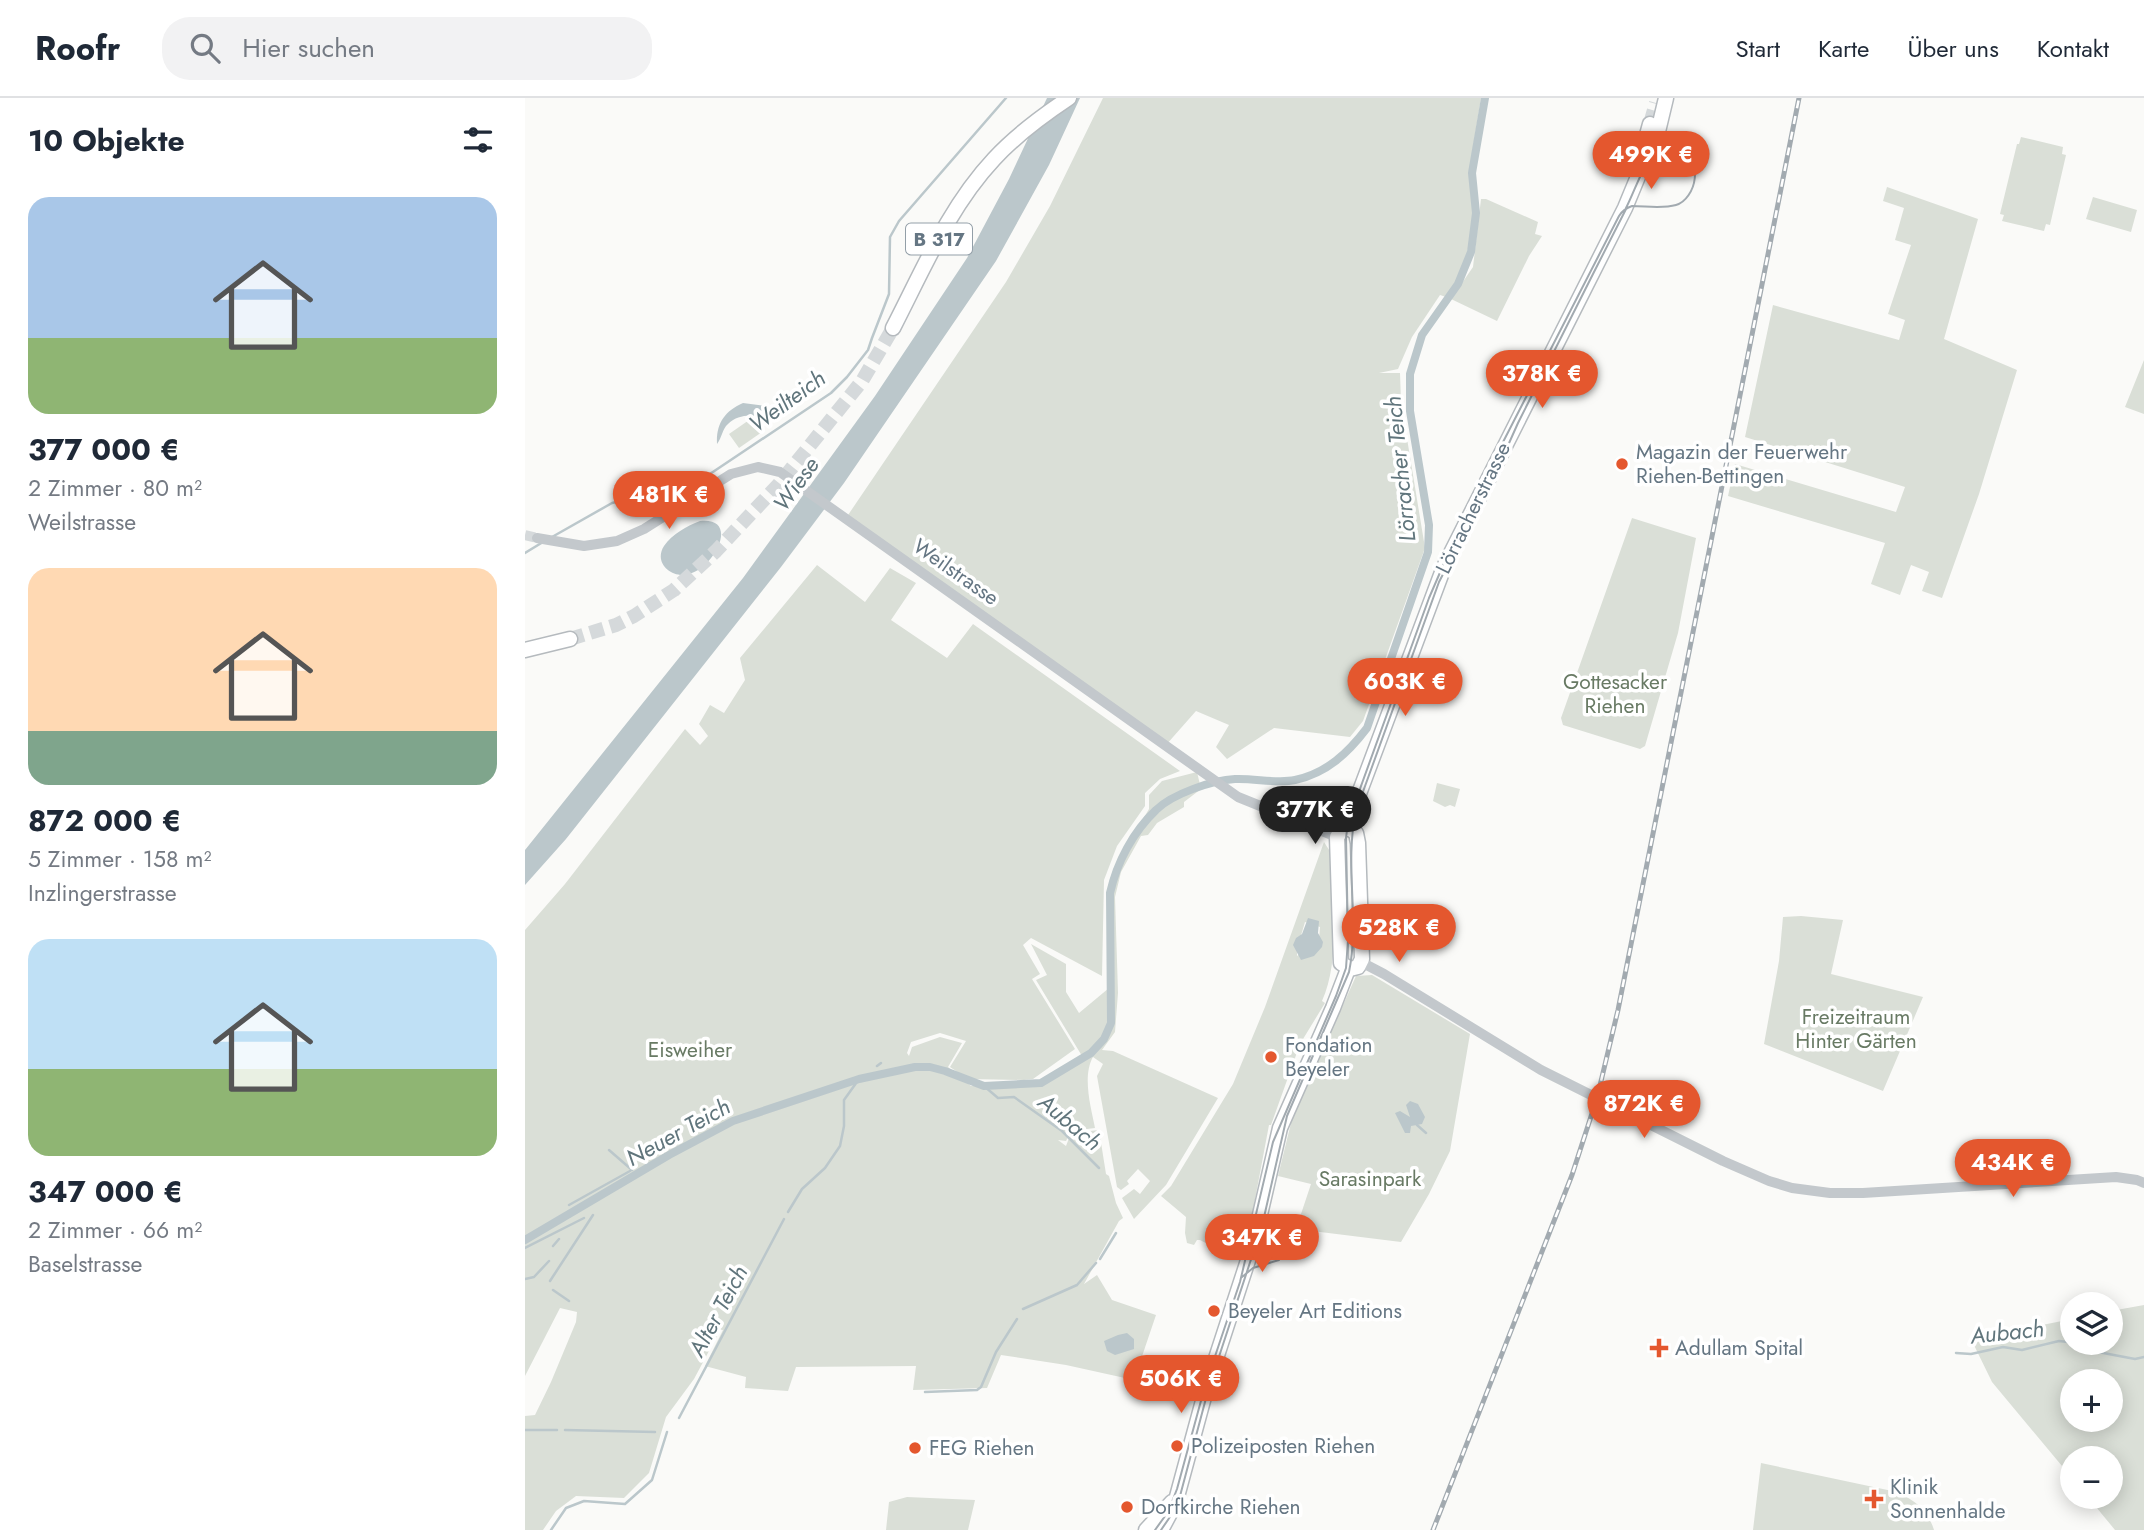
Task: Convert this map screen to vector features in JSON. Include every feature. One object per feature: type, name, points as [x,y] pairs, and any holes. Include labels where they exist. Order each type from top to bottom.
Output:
[{"type":"main road","name":"B 317","points":[[893,328],[958,205],[996,157],[1028,128],[1069,98]]},
{"type":"main road","name":"Lörracherstrasse","points":[[1355,966],[1358,836],[1350,829],[1357,799],[1437,582],[1655,144],[1661,101]]},
{"type":"main road","name":"Lörracherstrasse","points":[[1644,162],[1644,146],[1650,124]]},
{"type":"main road","points":[[525,650],[570,639]]},
{"type":"main road","points":[[1161,1530],[1173,1511],[1207,1387],[1254,1241],[1278,1135],[1355,966],[1341,963],[1340,956],[1337,837],[1341,831],[1350,829]]},
{"type":"main road","points":[[1146,1530],[1177,1496]]},
{"type":"street","name":"Weilstrasse","points":[[544,540],[592,546],[624,539],[725,477],[743,469],[758,467],[773,470],[795,481],[1247,802],[1337,837]]},
{"type":"street","points":[[1355,966],[1384,974],[1541,1070],[1723,1161],[1792,1188],[1831,1193],[1863,1193],[2116,1177],[2137,1180],[2144,1184]]},
{"type":"green space","points":[[1103,98],[1481,98],[1469,172],[1474,219],[1464,268],[1446,297],[1440,295],[1412,337],[1398,369],[1379,373],[1400,373],[1401,402],[1425,548],[1363,721],[1350,737],[1274,728],[1227,759],[1216,747],[1229,725],[1196,711],[1166,745],[846,518],[1006,282],[1050,206]]},
{"type":"green space","points":[[2021,137],[2063,147],[2062,154],[2066,155],[2050,225],[2046,224],[2044,231],[2002,221],[2004,215],[2000,214]]},
{"type":"green space","points":[[1887,187],[1978,219],[1944,339],[2017,370],[1979,494],[1942,598],[1922,591],[1929,572],[1911,565],[1900,595],[1871,584],[1885,543],[1728,496],[1735,464],[1896,512],[1905,487],[1745,437],[1773,305],[1899,340],[1905,320],[1888,314],[1911,245],[1895,240],[1904,208],[1883,201]]},
{"type":"green space","points":[[2093,197],[2137,210],[2131,232],[2086,219]]},
{"type":"green space","points":[[1481,199],[1538,222],[1535,234],[1542,236],[1529,256],[1497,321],[1451,299],[1473,267]]},
{"type":"green space","points":[[2144,360],[2144,414],[2125,407]]},
{"type":"green space","points":[[752,418],[762,432],[739,448],[729,434]]},
{"type":"green space","name":"Gottesacker Riehen","points":[[1632,518],[1696,538],[1678,633],[1645,746],[1640,749],[1563,725],[1561,718]]},
{"type":"green space","name":"Eisweiher","points":[[817,565],[865,602],[890,568],[916,583],[891,620],[947,658],[973,624],[1180,771],[1160,779],[1145,793],[1145,806],[1117,846],[1104,880],[1102,976],[1031,938],[1023,945],[1040,974],[1032,979],[1075,1049],[1033,1079],[1024,1080],[968,1079],[950,1067],[966,1041],[940,1033],[911,1042],[907,1053],[909,1056],[912,1047],[940,1037],[962,1043],[948,1067],[971,1086],[1042,1085],[1082,1056],[1036,980],[1047,975],[1031,944],[1066,964],[1066,992],[1079,1013],[1109,988],[1109,883],[1114,868],[1149,809],[1149,795],[1162,781],[1197,772],[1201,789],[1184,802],[1184,807],[1157,823],[1148,835],[1141,836],[1121,872],[1115,897],[1118,993],[1115,1032],[1102,1050],[1113,1051],[1218,1098],[1166,1185],[1134,1219],[1122,1198],[1134,1189],[1140,1194],[1150,1181],[1138,1169],[1127,1181],[1129,1184],[1121,1190],[1117,1187],[1097,1076],[1103,1064],[1093,1057],[1088,1083],[1095,1128],[1071,1131],[1066,1141],[1058,1140],[1066,1146],[1071,1133],[1099,1130],[1106,1174],[1123,1218],[1084,1284],[1097,1275],[1112,1300],[1156,1315],[1134,1380],[1066,1365],[1001,1355],[987,1388],[913,1390],[916,1366],[796,1367],[788,1391],[745,1388],[746,1377],[705,1366],[723,1330],[704,1327],[717,1336],[694,1379],[666,1417],[649,1473],[624,1498],[576,1496],[556,1511],[543,1530],[525,1530],[525,1416],[535,1415],[576,1322],[577,1312],[560,1308],[525,1376],[525,930],[565,884],[685,729],[700,745],[708,736],[699,724],[710,705],[724,713],[745,680],[740,658]]},
{"type":"green space","points":[[1437,783],[1460,789],[1455,807],[1445,807],[1433,801]]},
{"type":"green space","points":[[1324,842],[1331,853],[1334,928],[1332,967],[1322,1001],[1325,1003],[1300,1044],[1269,1125],[1250,1226],[1240,1261],[1200,1240],[1194,1245],[1187,1243],[1186,1217],[1161,1196],[1171,1186],[1233,1084],[1265,1007]],"holes":[[[1305,922],[1320,927],[1319,939],[1297,956]]]},
{"type":"green space","name":"Freizeitraum Hinter Gärten","points":[[1783,917],[1843,920],[1831,974],[1923,997],[1883,1091],[1764,1044],[1779,961]]},
{"type":"green space","name":"Sarasinpark","points":[[1372,975],[1470,1034],[1450,1151],[1401,1242],[1296,1229],[1311,1184],[1278,1176],[1292,1119],[1356,976]]},
{"type":"green space","points":[[2144,1305],[2144,1530],[2115,1530],[2098,1509],[2123,1509],[2123,1446],[2060,1446],[2060,1464],[1992,1382],[1971,1339],[2060,1321],[2060,1355],[2123,1355],[2123,1309]]},
{"type":"green space","points":[[1761,1463],[1897,1492],[1920,1507],[1934,1530],[1753,1530]]},
{"type":"green space","points":[[907,1497],[975,1500],[968,1530],[886,1530],[889,1502]]},
{"type":"shaded area","name":"Wiese","points":[[1047,98],[1080,98],[1049,165],[996,261],[844,483],[781,567],[566,839],[525,885],[525,850],[743,578],[875,396],[967,258],[1009,179]]},
{"type":"shaded area","points":[[743,403],[775,407],[794,403],[777,418],[745,416],[733,420],[726,426],[717,444],[718,430],[723,419]]},
{"type":"shaded area","points":[[700,521],[712,522],[719,527],[721,534],[714,554],[707,563],[689,574],[671,572],[661,558],[664,546],[680,531]]},
{"type":"shaded area","points":[[1308,918],[1319,921],[1318,933],[1323,942],[1314,956],[1301,960],[1293,945],[1296,938],[1302,934]]},
{"type":"shaded area","points":[[1410,1101],[1418,1104],[1425,1117],[1422,1124],[1411,1126],[1410,1133],[1405,1133],[1395,1113],[1400,1111],[1410,1117],[1406,1105]]},
{"type":"shaded area","points":[[1127,1333],[1134,1339],[1134,1349],[1115,1355],[1107,1351],[1104,1341]]},
{"type":"waterway","name":"Weilteich","points":[[552,537],[612,503],[644,496],[677,496],[831,393],[868,350],[889,294],[890,237],[899,221],[1006,98]]},
{"type":"waterway","name":"Lörracher Teich","points":[[525,1240],[669,1155],[733,1121],[859,1079],[915,1067],[930,1067],[984,1086],[1041,1083],[1091,1053],[1104,1039],[1111,1023],[1110,893],[1127,848],[1140,828],[1163,804],[1193,789],[1235,779],[1288,781],[1307,777],[1336,761],[1360,737],[1367,728],[1428,552],[1429,525],[1410,411],[1410,374],[1422,335],[1458,284],[1471,252],[1476,213],[1472,173],[1485,98]]},
{"type":"waterway","name":"Weilteich","points":[[525,553],[543,542]]},
{"type":"waterway","points":[[877,1066],[881,1063]]},
{"type":"waterway","name":"Alter Teich","points":[[788,1212],[802,1189],[825,1168],[840,1146],[844,1126],[844,1100],[859,1079]]},
{"type":"waterway","name":"Aubach","points":[[984,1086],[998,1098],[1014,1097],[1062,1131],[1099,1168]]},
{"type":"waterway","points":[[1417,1125],[1426,1133]]},
{"type":"waterway","name":"Neuer Teich","points":[[609,1150],[632,1170]]},
{"type":"waterway","name":"Neuer Teich","points":[[569,1205],[630,1171]]},
{"type":"waterway","points":[[550,1281],[593,1215]]},
{"type":"waterway","points":[[525,1248],[584,1218]]},
{"type":"waterway","name":"Alter Teich","points":[[679,1418],[784,1219]]},
{"type":"waterway","points":[[1100,1259],[1116,1233]]},
{"type":"waterway","points":[[553,1246],[559,1239]]},
{"type":"waterway","points":[[525,1279],[534,1277],[549,1261]]},
{"type":"waterway","points":[[1023,1309],[1077,1285],[1096,1263]]},
{"type":"waterway","points":[[553,1290],[569,1301]]},
{"type":"waterway","points":[[925,1392],[977,1390],[981,1387],[996,1352],[1017,1319]]},
{"type":"waterway","name":"Aubach","points":[[1956,1353],[1971,1354],[2003,1347],[2022,1350],[2059,1341],[2068,1342],[2077,1348],[2135,1359],[2144,1357]]},
{"type":"waterway","points":[[525,1430],[557,1430]]},
{"type":"waterway","points":[[565,1430],[655,1432]]},
{"type":"waterway","name":"Alter Teich","points":[[551,1530],[566,1508],[584,1501],[625,1504],[652,1480],[667,1432]]},
{"type":"tunnel","points":[[1650,124],[1656,103]]},
{"type":"tunnel","points":[[570,639],[616,625],[634,616],[674,590],[716,551],[778,485],[862,381],[893,328]]},
{"type":"tunnel","points":[[525,535],[537,538]]},
{"type":"tram line","points":[[1155,1530],[1168,1512],[1177,1489],[1205,1386],[1240,1282],[1273,1142],[1346,968],[1348,822],[1429,598],[1461,524],[1619,216],[1624,210],[1626,209],[1632,206],[1671,206],[1683,201],[1693,187],[1695,178],[1691,161],[1684,154],[1664,149],[1653,154],[1646,164],[1626,209],[1497,470],[1439,582],[1356,811],[1351,851],[1353,932],[1349,972],[1287,1116],[1262,1226],[1209,1387],[1180,1496],[1161,1530]]},
{"type":"tram line","points":[[1242,1277],[1253,1268],[1279,1260],[1285,1250],[1282,1240],[1274,1235],[1264,1236],[1255,1247]]},
{"type":"railway","points":[[1433,1530],[1572,1175],[1597,1098],[1618,1010],[1799,98]]},
{"type":"place","name":"Magazin der Feuerwehr Riehen-Bettingen","points":[[1622,464]]},
{"type":"place","name":"Fondation Beyeler","points":[[1271,1057]]},
{"type":"place","name":"Beyeler Art Editions","points":[[1214,1311]]},
{"type":"place","name":"Adullam Spital","points":[[1659,1348]]},
{"type":"place","name":"Polizeiposten Riehen","points":[[1177,1446]]},
{"type":"place","name":"FEG Riehen","points":[[915,1448]]},
{"type":"place","name":"Klinik Sonnenhalde","points":[[1874,1499]]},
{"type":"place","name":"Dorfkirche Riehen","points":[[1127,1507]]}]
